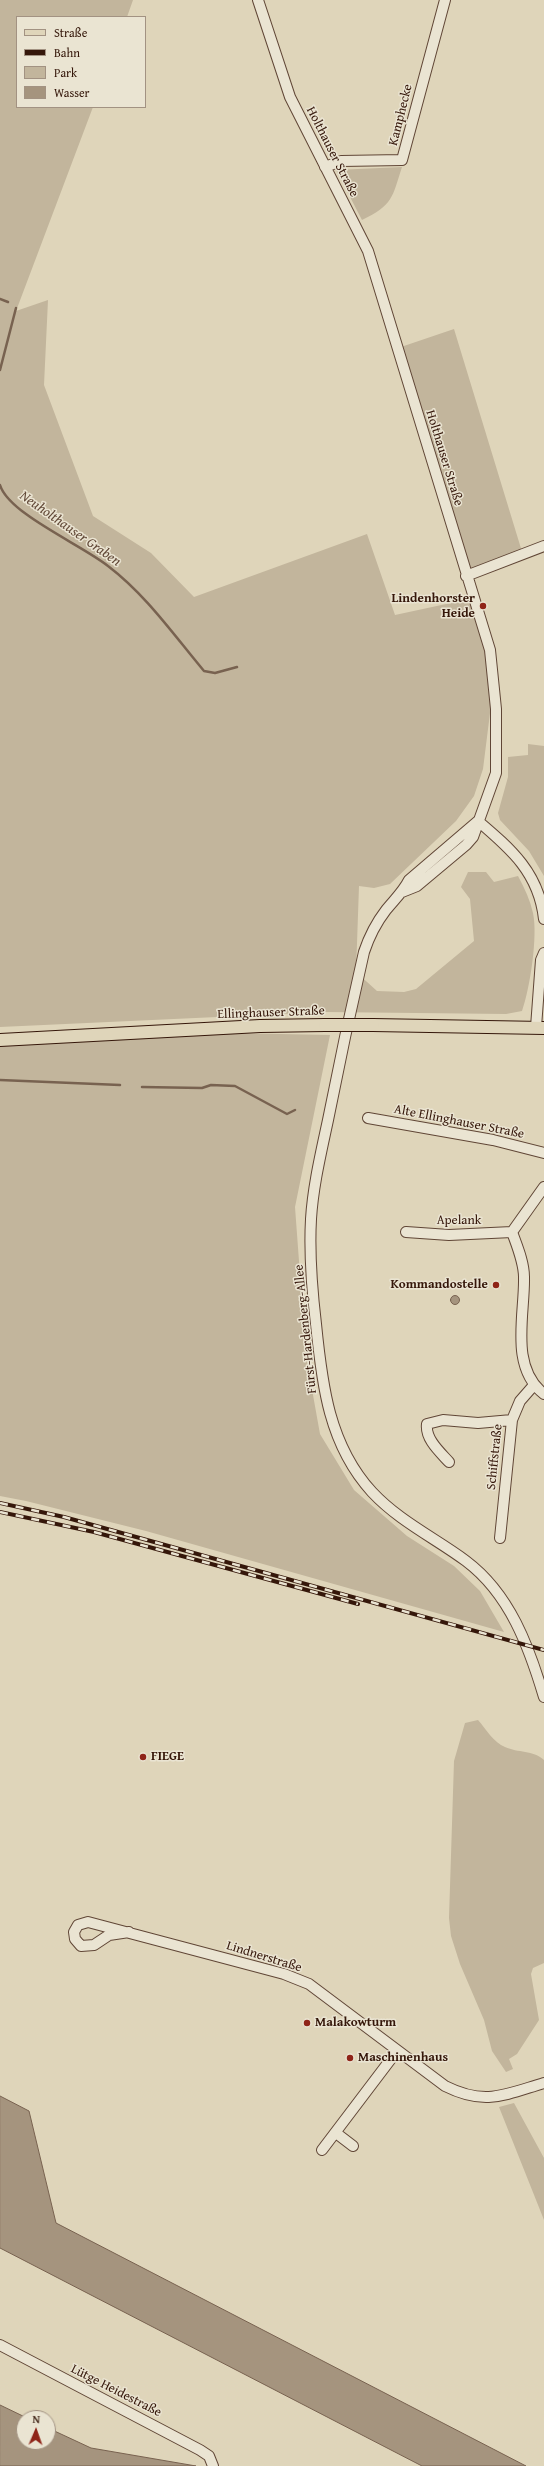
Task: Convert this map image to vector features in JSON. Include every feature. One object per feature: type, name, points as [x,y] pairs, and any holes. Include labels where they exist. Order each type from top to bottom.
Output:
[{"type":"main road","name":"Ellinghauser Straße","points":[[0,1040],[169,1030],[325,1025],[540,1028]]},
{"type":"street","name":"Holthauser Straße","points":[[258,0],[290,97],[368,251],[466,576],[490,650],[496,709],[496,773],[478,821]]},
{"type":"street","name":"Kamphecke","points":[[325,166],[341,161],[402,160],[445,0]]},
{"type":"street","points":[[466,576],[544,546]]},
{"type":"street","points":[[478,821],[521,860],[539,891],[544,919]]},
{"type":"street","name":"Fürst-Hardenberg-Allee","points":[[478,821],[473,837],[466,845],[417,886],[402,892],[385,911],[370,935],[364,952],[318,1167],[311,1219],[313,1293],[325,1395],[338,1440],[354,1468],[372,1492],[408,1522],[468,1562],[489,1582],[508,1608],[522,1634],[544,1697]]},
{"type":"street","points":[[540,1028],[541,960],[544,953]]},
{"type":"street","name":"Alte Ellinghauser Straße","points":[[368,1118],[492,1140],[544,1153]]},
{"type":"street","points":[[544,1187],[512,1232],[524,1276],[521,1342],[526,1366],[534,1385],[544,1394]]},
{"type":"street","name":"Apelank","points":[[406,1232],[456,1235],[512,1232]]},
{"type":"street","name":"Schiffstraße","points":[[500,1538],[512,1420],[520,1401],[534,1385]]},
{"type":"street","points":[[449,1462],[430,1439],[426,1431],[427,1424],[443,1420],[478,1423],[512,1420]]},
{"type":"street","name":"Lindnerstraße","points":[[129,1932],[109,1935],[94,1945],[81,1946],[74,1939],[74,1932],[82,1922],[129,1932],[284,1974],[303,1982],[445,2086],[475,2097],[487,2098],[504,2095],[544,2082]]},
{"type":"street","points":[[322,2150],[397,2051]]},
{"type":"street","points":[[336,2133],[353,2146]]},
{"type":"street","name":"Lütge Heidestraße","points":[[0,2345],[200,2450],[209,2456],[213,2466]]},
{"type":"green space","points":[[0,0],[133,0],[127,16],[16,16],[16,108],[93,108],[16,311],[48,300],[44,385],[93,516],[151,553],[194,597],[367,534],[395,615],[474,598],[494,681],[483,769],[474,796],[456,821],[390,884],[374,888],[359,886],[356,972],[377,991],[404,992],[416,989],[474,941],[470,899],[461,887],[468,872],[486,872],[494,882],[518,876],[525,890],[533,913],[535,935],[534,948],[528,989],[522,1011],[506,1014],[326,1012],[0,1027]]},
{"type":"green space","points":[[402,167],[390,200],[380,210],[362,220],[336,170]]},
{"type":"green space","points":[[454,329],[523,555],[466,576],[398,348]]},
{"type":"green space","points":[[528,744],[544,746],[544,876],[529,851],[500,820],[498,813],[508,777],[508,757],[528,755]]},
{"type":"green space","points":[[230,1033],[330,1035],[295,1207],[306,1356],[320,1434],[354,1490],[407,1536],[454,1566],[480,1591],[504,1632],[146,1531],[0,1496],[0,1046]]},
{"type":"green space","points":[[478,1720],[501,1745],[510,1749],[530,1753],[544,1760],[544,1963],[533,1968],[531,1974],[539,2020],[517,2054],[509,2059],[513,2069],[506,2072],[492,2051],[484,2020],[460,1964],[451,1936],[449,1918],[454,1761],[465,1723]]},
{"type":"green space","points":[[514,2103],[544,2158],[544,2220],[499,2107]]},
{"type":"water","points":[[455,1295],[460,1300],[455,1305],[450,1300]]},
{"type":"water","points":[[0,2096],[29,2111],[56,2223],[526,2466],[422,2466],[0,2248]]},
{"type":"water","points":[[0,2405],[16,2413],[16,2450],[56,2450],[56,2432],[91,2448],[196,2466],[0,2466]]},
{"type":"waterway","name":"Neuholthauser Graben","points":[[0,299],[8,302]]},
{"type":"waterway","name":"Neuholthauser Graben","points":[[0,370],[16,308]]},
{"type":"waterway","name":"Neuholthauser Graben","points":[[0,485],[6,496],[31,518],[96,558],[122,577],[147,602],[204,671],[215,673],[237,667]]},
{"type":"waterway","points":[[0,1080],[120,1085]]},
{"type":"waterway","points":[[142,1087],[202,1088],[211,1085],[235,1086],[287,1114],[295,1110]]},
{"type":"railway","points":[[0,1503],[64,1517],[544,1650]]},
{"type":"railway","points":[[0,1512],[94,1532],[358,1604]]},
{"type":"place","name":"Lindenhorster Heide","points":[[483,606]]},
{"type":"place","name":"Kommandostelle","points":[[496,1285]]},
{"type":"place","name":"FIEGE","points":[[143,1757]]},
{"type":"place","name":"Malakowturm","points":[[307,2023]]},
{"type":"place","name":"Maschinenhaus","points":[[350,2058]]}]
